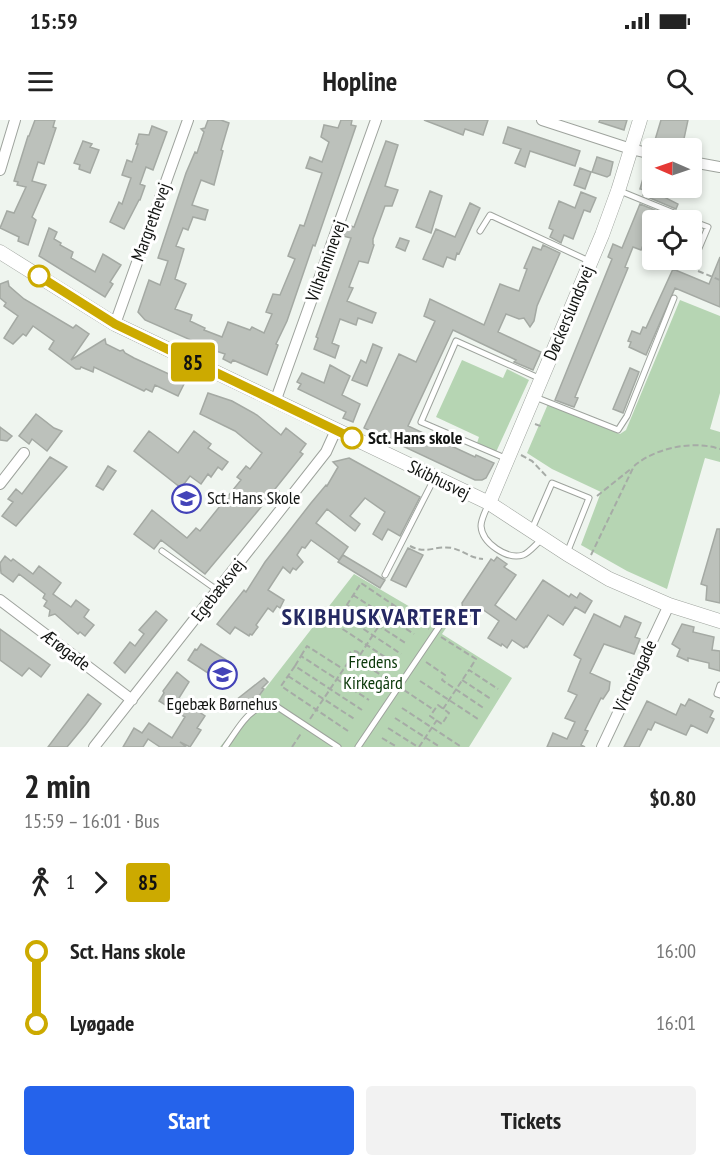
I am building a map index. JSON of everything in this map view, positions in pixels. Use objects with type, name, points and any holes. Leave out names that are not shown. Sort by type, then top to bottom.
[{"type":"street","points":[[0,170],[15,120]]},
{"type":"street","name":"Margrethevej","points":[[115,324],[188,120]]},
{"type":"street","name":"Vilhelminevej","points":[[275,402],[376,120]]},
{"type":"street","points":[[542,120],[642,152]]},
{"type":"street","name":"Døckerslundsvej","points":[[489,503],[618,191],[640,120]]},
{"type":"street","points":[[702,164],[720,167]]},
{"type":"street","name":"Skibhusvej","points":[[0,252],[115,324],[489,503],[609,579],[669,605],[720,621]]},
{"type":"street","name":"Egebæksvej","points":[[99,746],[132,700],[326,452],[336,430]]},
{"type":"street","points":[[0,484],[24,453]]},
{"type":"street","name":"Ærøgade","points":[[0,600],[132,700]]},
{"type":"street","name":"Victoriagade","points":[[602,747],[669,605]]},
{"type":"lane","points":[[618,191],[661,210]]},
{"type":"lane","points":[[480,231],[490,215],[590,261]]},
{"type":"lane","points":[[702,225],[708,227],[702,242]]},
{"type":"lane","points":[[534,397],[618,430],[627,416],[674,298]]},
{"type":"lane","points":[[507,459],[421,422],[456,341],[541,379]]},
{"type":"lane","points":[[385,575],[435,478]]},
{"type":"lane","points":[[489,503],[481,524],[484,536],[492,545],[509,555],[524,555],[537,535],[552,483],[589,498],[567,554]]},
{"type":"lane","points":[[162,550],[217,590]]},
{"type":"lane","points":[[358,747],[445,618]]},
{"type":"lane","points":[[720,686],[717,694],[720,695]]},
{"type":"lane","points":[[225,747],[258,708],[276,706],[338,747]]},
{"type":"path","points":[[698,270],[720,280]]},
{"type":"path","points":[[601,495],[645,457],[669,449],[694,445],[720,449]]},
{"type":"path","points":[[527,458],[552,483]]},
{"type":"path","points":[[591,555],[634,466]]},
{"type":"path","points":[[402,542],[418,550],[451,548],[472,558],[483,559]]},
{"type":"path","points":[[332,628],[361,583],[476,659],[443,709]]},
{"type":"path","points":[[353,595],[414,634]]},
{"type":"path","points":[[348,661],[356,664],[360,659],[372,635],[393,604]]},
{"type":"path","points":[[347,605],[407,644]]},
{"type":"path","points":[[341,614],[401,654]]},
{"type":"path","points":[[334,624],[394,663]]},
{"type":"path","points":[[343,669],[307,646],[282,686],[348,731]]},
{"type":"path","points":[[292,747],[348,661],[348,655],[355,651],[360,655]]},
{"type":"path","points":[[301,656],[369,700]]},
{"type":"path","points":[[419,657],[446,675],[442,681],[485,709]]},
{"type":"path","points":[[295,666],[362,710]]},
{"type":"path","points":[[469,670],[498,689]]},
{"type":"path","points":[[288,676],[356,720]]},
{"type":"path","points":[[462,680],[491,699]]},
{"type":"path","points":[[420,681],[478,719]]},
{"type":"path","points":[[438,705],[449,713],[442,724],[437,720],[430,716],[438,705]]},
{"type":"path","points":[[402,708],[460,746]]},
{"type":"path","points":[[395,718],[440,747]]},
{"type":"path","points":[[388,728],[419,747],[437,720]]},
{"type":"path","points":[[382,738],[397,747]]},
{"type":"green space","points":[[680,300],[720,316],[720,393],[710,429],[720,432],[720,462],[705,458],[667,589],[627,571],[581,545],[601,492],[552,469],[527,453],[548,404],[620,434],[626,430]]},
{"type":"green space","points":[[462,360],[503,378],[507,369],[529,380],[496,452],[477,443],[479,437],[436,417]]},
{"type":"green space","name":"Fredens Kirkegård","points":[[354,574],[446,628],[442,634],[512,678],[469,747],[220,747]]},
{"type":"building","points":[[35,120],[55,120],[53,127],[56,128],[44,164],[38,162],[32,181],[46,185],[32,217],[36,220],[28,245],[18,241],[19,237],[0,228],[7,211],[14,213],[26,187],[17,185],[18,182],[14,181]]},
{"type":"building","points":[[208,120],[221,120],[229,123],[214,185],[201,180],[192,205],[208,210],[205,220],[193,217],[188,230],[183,228],[176,246],[184,249],[175,279],[186,284],[175,309],[192,315],[190,321],[222,337],[228,322],[250,330],[252,327],[264,333],[272,314],[266,312],[273,294],[280,295],[295,259],[288,256],[300,225],[304,226],[322,173],[306,168],[310,157],[322,162],[329,142],[321,137],[324,125],[338,128],[341,120],[352,120],[351,125],[356,126],[315,246],[313,245],[287,321],[276,344],[278,345],[267,375],[233,360],[231,363],[223,359],[225,354],[213,350],[209,352],[207,347],[145,320],[138,312],[149,280],[160,285],[168,261],[158,258],[186,173],[195,152],[197,153],[204,132],[201,129],[205,128]]},
{"type":"building","points":[[424,120],[488,120],[483,135],[465,129],[463,135]]},
{"type":"building","points":[[600,120],[627,120],[624,130],[599,122]]},
{"type":"building","points":[[661,120],[688,120],[684,138],[656,138]]},
{"type":"building","points":[[152,126],[167,132],[153,170],[146,167],[140,184],[145,186],[124,229],[110,222],[119,202],[122,204],[131,178],[122,175],[127,160],[132,162],[139,134],[149,135]]},
{"type":"building","points":[[508,127],[580,151],[575,166],[530,151],[525,167],[515,163],[521,149],[503,143]]},
{"type":"building","points":[[83,141],[99,150],[90,173],[79,169],[80,165],[74,163]]},
{"type":"building","points":[[386,141],[398,145],[385,186],[398,190],[392,206],[385,206],[373,239],[374,245],[368,263],[359,261],[349,287],[353,288],[347,301],[376,313],[372,323],[358,318],[356,325],[340,319],[332,343],[339,346],[335,358],[314,349],[318,338],[316,337],[351,238],[343,236],[347,225],[354,227]]},
{"type":"building","points":[[597,157],[613,162],[610,175],[607,177],[592,172]]},
{"type":"building","points":[[580,168],[591,172],[585,189],[574,185]]},
{"type":"building","points":[[430,191],[442,196],[431,233],[416,227]]},
{"type":"building","points":[[581,192],[596,198],[590,212],[584,210],[573,239],[564,235],[561,243],[550,237],[553,230],[549,228],[559,201],[575,208]]},
{"type":"building","points":[[650,198],[666,198],[678,204],[676,209]]},
{"type":"building","points":[[470,203],[480,208],[455,260],[447,257],[443,267],[423,259],[436,229],[455,237]]},
{"type":"building","points":[[640,204],[655,210],[642,210],[642,248],[641,250],[633,247],[625,267],[628,268],[575,397],[578,398],[574,407],[555,400],[612,259],[608,257],[613,244],[622,248]]},
{"type":"building","points":[[49,228],[57,232],[54,239],[61,243],[60,245],[73,252],[71,258],[95,272],[103,254],[121,265],[110,282],[113,284],[105,297],[39,256]]},
{"type":"building","points":[[400,238],[409,241],[405,251],[396,247]]},
{"type":"building","points":[[543,245],[560,253],[537,306],[534,321],[530,327],[524,318],[519,319],[506,314],[498,332],[541,352],[533,370],[453,330],[408,426],[475,457],[476,455],[494,463],[486,478],[475,480],[364,428],[399,354],[416,362],[435,321],[424,316],[430,299],[484,325],[500,284],[519,291],[527,269],[524,268],[533,247],[541,250]]},
{"type":"building","points":[[720,257],[720,307],[675,288],[646,355],[629,347],[631,342],[628,341],[632,331],[640,334],[643,327],[646,328],[673,270],[709,284]]},
{"type":"building","points":[[8,281],[9,286],[24,299],[73,328],[76,325],[89,334],[71,360],[105,339],[106,344],[120,351],[123,350],[134,358],[182,380],[184,384],[178,396],[155,385],[152,392],[146,389],[144,391],[94,367],[93,372],[81,367],[76,369],[49,349],[54,341],[33,326],[26,336],[23,334],[13,344],[4,338],[18,316],[4,306],[6,303],[0,298],[0,284]]},
{"type":"building","points":[[373,344],[382,348],[367,386],[352,380],[361,360],[366,363]]},
{"type":"building","points":[[330,365],[350,376],[342,395],[360,404],[353,422],[343,418],[346,412],[298,389],[301,384],[297,382],[302,373],[324,383]]},
{"type":"building","points":[[630,368],[639,372],[623,413],[613,409]]},
{"type":"building","points":[[208,393],[232,401],[257,415],[281,435],[286,428],[306,444],[300,452],[303,454],[275,489],[279,491],[270,503],[267,500],[205,574],[161,540],[154,549],[134,534],[152,510],[187,538],[196,528],[200,531],[241,480],[237,477],[246,466],[250,469],[262,453],[235,431],[200,414]]},
{"type":"building","points":[[36,414],[54,428],[62,431],[47,451],[32,439],[29,444],[19,436]]},
{"type":"building","points":[[0,427],[12,436],[7,441],[0,440]]},
{"type":"building","points":[[149,431],[178,453],[194,431],[211,444],[208,448],[228,462],[222,470],[218,467],[211,477],[208,474],[201,484],[190,476],[181,488],[134,451]]},
{"type":"building","points":[[50,457],[67,467],[16,526],[2,516],[13,502],[8,499],[16,489],[22,494]]},
{"type":"building","points":[[349,458],[420,497],[400,536],[388,529],[382,540],[373,534],[385,512],[365,498],[350,516],[360,524],[355,531],[327,509],[316,523],[348,547],[339,560],[311,540],[305,548],[302,547],[297,555],[303,562],[296,570],[293,568],[290,573],[283,567],[268,590],[284,600],[280,608],[277,606],[273,612],[268,608],[252,635],[249,636],[235,627],[230,634],[217,624],[244,590],[246,592],[265,562],[327,486],[338,467],[333,462]]},
{"type":"building","points":[[108,466],[116,471],[103,490],[96,486]]},
{"type":"building","points":[[717,529],[720,529],[720,603],[706,600],[707,586],[701,584]]},
{"type":"building","points":[[408,548],[423,555],[406,587],[391,580]]},
{"type":"building","points":[[343,555],[385,580],[380,588],[338,562]]},
{"type":"building","points":[[5,556],[11,561],[13,559],[33,574],[39,566],[61,583],[53,594],[71,607],[76,600],[89,610],[84,617],[94,625],[85,636],[80,632],[78,634],[55,614],[49,616],[50,610],[44,606],[47,601],[43,598],[45,594],[19,574],[13,582],[1,573],[0,563]]},
{"type":"building","points":[[497,557],[507,564],[504,567],[516,575],[495,605],[516,620],[543,580],[569,597],[571,594],[577,598],[580,593],[592,601],[585,613],[575,607],[563,625],[548,615],[527,647],[524,648],[512,640],[507,648],[502,644],[501,646],[488,638],[499,621],[482,609],[479,614],[470,616],[463,611],[462,603],[491,559],[494,561]]},
{"type":"building","points":[[156,611],[167,620],[125,673],[114,663],[130,642],[135,646],[144,634],[139,630]]},
{"type":"building","points":[[594,614],[620,627],[625,616],[641,623],[635,637],[640,639],[634,654],[604,644],[590,673],[610,682],[609,690],[603,699],[601,698],[585,730],[588,731],[581,745],[585,747],[547,747],[553,733],[567,739],[575,722],[565,718],[577,695],[568,691],[581,659],[574,655]]},
{"type":"building","points":[[682,624],[694,627],[693,632],[714,637],[712,650],[720,651],[720,671],[709,668],[709,663],[688,658],[688,661],[677,656],[680,649],[672,644]]},
{"type":"building","points":[[0,629],[50,665],[41,677],[29,668],[22,676],[0,660]]},
{"type":"building","points":[[201,644],[231,663],[220,681],[188,660]]},
{"type":"building","points":[[177,672],[189,682],[179,698],[205,716],[197,728],[201,730],[190,747],[180,742],[186,747],[160,747],[148,739],[143,747],[123,747],[134,728],[142,733],[149,723],[172,738],[185,717],[159,701],[163,691]]},
{"type":"building","points":[[264,678],[268,682],[262,688],[264,689],[256,700],[253,698],[244,708],[236,700]]},
{"type":"building","points":[[88,694],[101,704],[86,724],[67,747],[48,747]]},
{"type":"building","points":[[689,699],[713,711],[710,717],[714,719],[707,733],[691,725],[686,735],[655,722],[651,730],[648,729],[639,747],[624,747],[647,701],[676,715],[681,704],[685,706]]},
{"type":"bus line","name":"85","points":[[39,276],[115,324],[352,438]]},
{"type":"place","name":"Sct. Hans skole","points":[[352,438]]},
{"type":"place","name":"Sct. Hans Skole","points":[[186,498]]},
{"type":"place","name":"Egebæk Børnehus","points":[[222,675]]},
{"type":"district","name":"SKIBHUSKVARTERET","points":[[382,617]]}]
